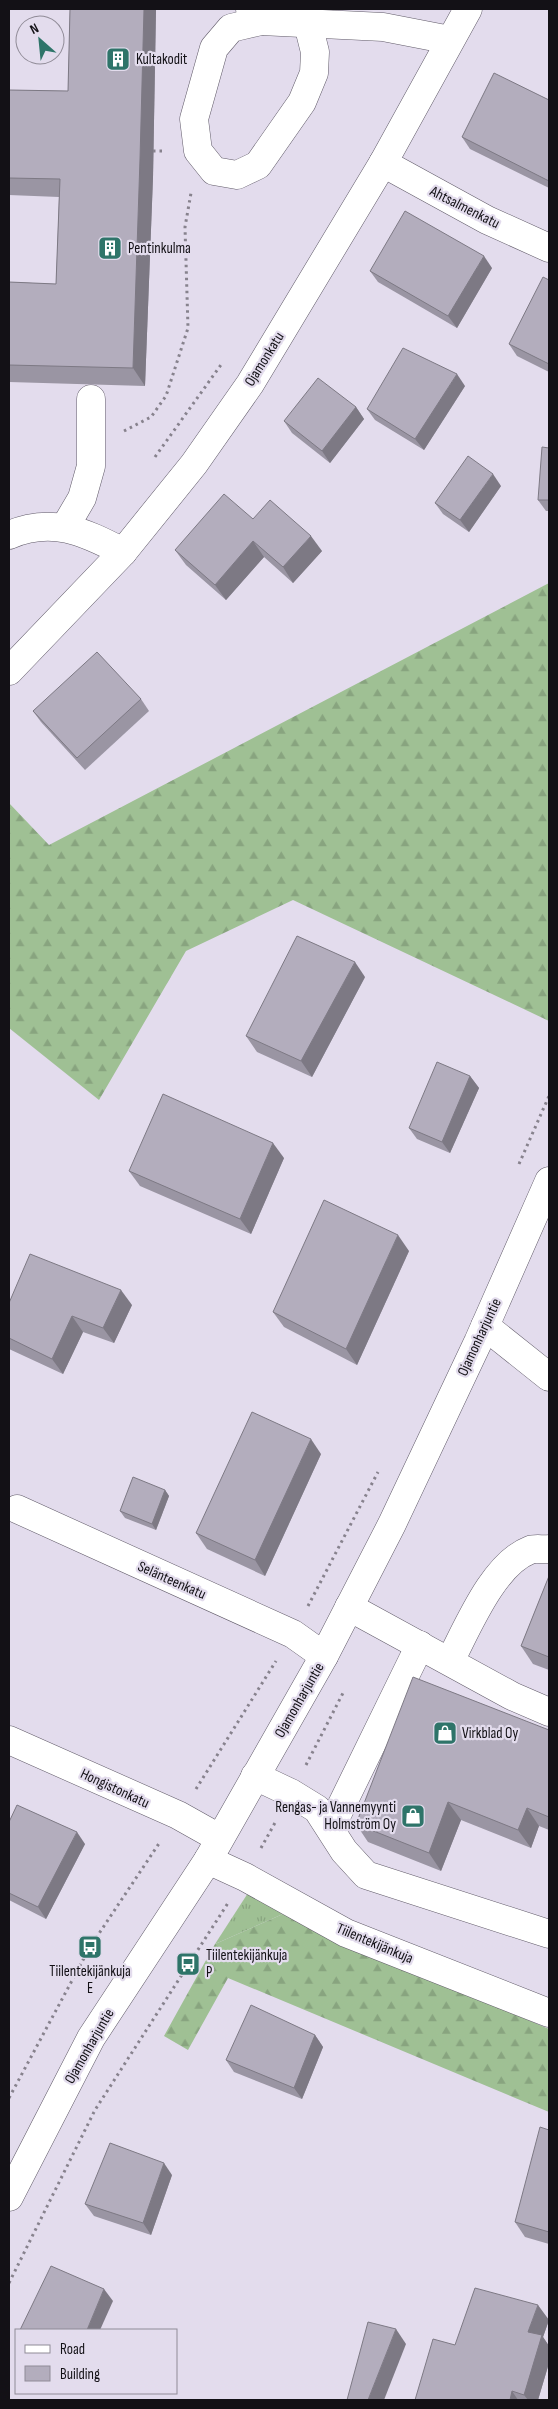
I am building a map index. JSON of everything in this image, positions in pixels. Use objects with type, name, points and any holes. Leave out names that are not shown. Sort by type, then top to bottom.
[{"type":"street","name":"Ojamonkatu","points":[[9,671],[123,552],[194,464],[250,384],[383,163],[468,9]]},
{"type":"street","points":[[308,24],[316,52],[314,73],[302,102],[258,165],[237,175],[214,171],[198,152],[194,119],[214,48],[231,28],[255,15],[308,24],[383,27],[450,40]]},
{"type":"street","name":"Ahtsalmenkatu","points":[[383,163],[487,220],[549,248]]},
{"type":"street","points":[[65,527],[82,498],[91,466],[91,399]]},
{"type":"street","points":[[9,535],[28,527],[65,527],[97,538],[123,552]]},
{"type":"street","name":"Ojamonharjuntie","points":[[9,2197],[91,2038],[213,1849],[324,1656],[392,1524],[485,1326],[549,1181]]},
{"type":"street","points":[[485,1326],[549,1377]]},
{"type":"street","name":"Selänteenkatu","points":[[17,1509],[293,1634],[324,1656]]},
{"type":"street","points":[[450,1662],[488,1587],[508,1566],[530,1550],[549,1549]]},
{"type":"street","points":[[349,1607],[512,1696],[549,1712]]},
{"type":"street","points":[[331,1827],[420,1645]]},
{"type":"street","name":"Hongistonkatu","points":[[9,1740],[178,1815],[213,1849]]},
{"type":"street","points":[[255,1776],[291,1792],[317,1809],[331,1827],[344,1851],[366,1875],[549,1934]]},
{"type":"street","name":"Tiilentekijänkuja","points":[[213,1849],[245,1877],[346,1933],[549,2013]]},
{"type":"path","points":[[91,466],[112,439],[151,417],[166,396],[172,380],[188,328],[185,227],[198,152]]},
{"type":"path","points":[[154,459],[227,356]]},
{"type":"path","points":[[518,1167],[549,1096]]},
{"type":"path","points":[[9,2098],[90,1947],[178,1815],[293,1634],[380,1469]]},
{"type":"green space","points":[[549,583],[549,1021],[293,900],[186,951],[99,1100],[9,1028],[9,803],[49,845]]},
{"type":"green space","points":[[248,1893],[283,1914],[215,1944]]},
{"type":"green space","points":[[283,1914],[549,2029],[549,2112],[228,1978],[188,2050],[164,2036],[215,1944]]},
{"type":"building","name":"Pentinkulma","points":[[70,9],[144,9],[133,368],[9,365],[9,282],[56,284],[60,179],[9,178],[9,90],[68,91]]},
{"type":"building","points":[[494,73],[549,100],[549,181],[462,137]]},
{"type":"building","points":[[405,211],[484,256],[448,316],[370,271]]},
{"type":"building","points":[[543,277],[549,280],[549,364],[509,344]]},
{"type":"building","points":[[403,348],[457,374],[415,439],[367,409]]},
{"type":"building","points":[[318,378],[356,407],[322,451],[284,421]]},
{"type":"building","points":[[542,447],[549,448],[549,500],[538,500]]},
{"type":"building","points":[[468,456],[493,474],[460,520],[435,503]]},
{"type":"building","points":[[224,494],[253,519],[270,500],[311,536],[283,567],[253,541],[215,585],[175,550]]},
{"type":"building","points":[[97,652],[141,699],[77,758],[33,711]]},
{"type":"building","points":[[297,936],[355,962],[301,1061],[246,1036]]},
{"type":"building","points":[[437,1062],[470,1076],[442,1142],[409,1128]]},
{"type":"building","points":[[163,1094],[273,1143],[240,1219],[129,1171]]},
{"type":"building","points":[[324,1200],[398,1235],[346,1349],[273,1312]]},
{"type":"building","points":[[30,1254],[121,1290],[103,1328],[72,1316],[52,1359],[9,1338],[9,1303]]},
{"type":"building","points":[[252,1412],[311,1439],[255,1560],[196,1533]]},
{"type":"building","points":[[133,1477],[165,1490],[152,1524],[120,1511]]},
{"type":"building","points":[[549,1576],[549,1657],[521,1646]]},
{"type":"building","points":[[413,1677],[549,1730],[549,1817],[527,1808],[518,1830],[448,1802],[429,1853],[356,1824]]},
{"type":"building","points":[[17,1805],[77,1832],[38,1907],[9,1893],[9,1822]]},
{"type":"building","points":[[251,2005],[315,2035],[294,2088],[226,2060]]},
{"type":"building","points":[[540,2127],[549,2130],[549,2232],[515,2222]]},
{"type":"building","points":[[110,2143],[164,2163],[143,2223],[85,2204]]},
{"type":"building","points":[[51,2266],[104,2289],[87,2329],[20,2329]]},
{"type":"building","points":[[475,2288],[538,2305],[528,2332],[542,2335],[524,2395],[512,2391],[510,2400],[415,2400],[433,2339],[455,2345]]},
{"type":"building","points":[[368,2322],[396,2329],[368,2400],[347,2400]]},
{"type":"place","name":"Kultakodit","points":[[118,59]]},
{"type":"place","name":"Pentinkulma","points":[[110,248]]},
{"type":"place","name":"Virkblad Oy","points":[[445,1733]]},
{"type":"place","name":"Rengas- ja Vannemyynti Holmström Oy","points":[[413,1816]]},
{"type":"place","name":"Tiilentekijänkuja E","points":[[90,1947]]},
{"type":"place","name":"Tiilentekijänkuja P","points":[[188,1964]]}]
